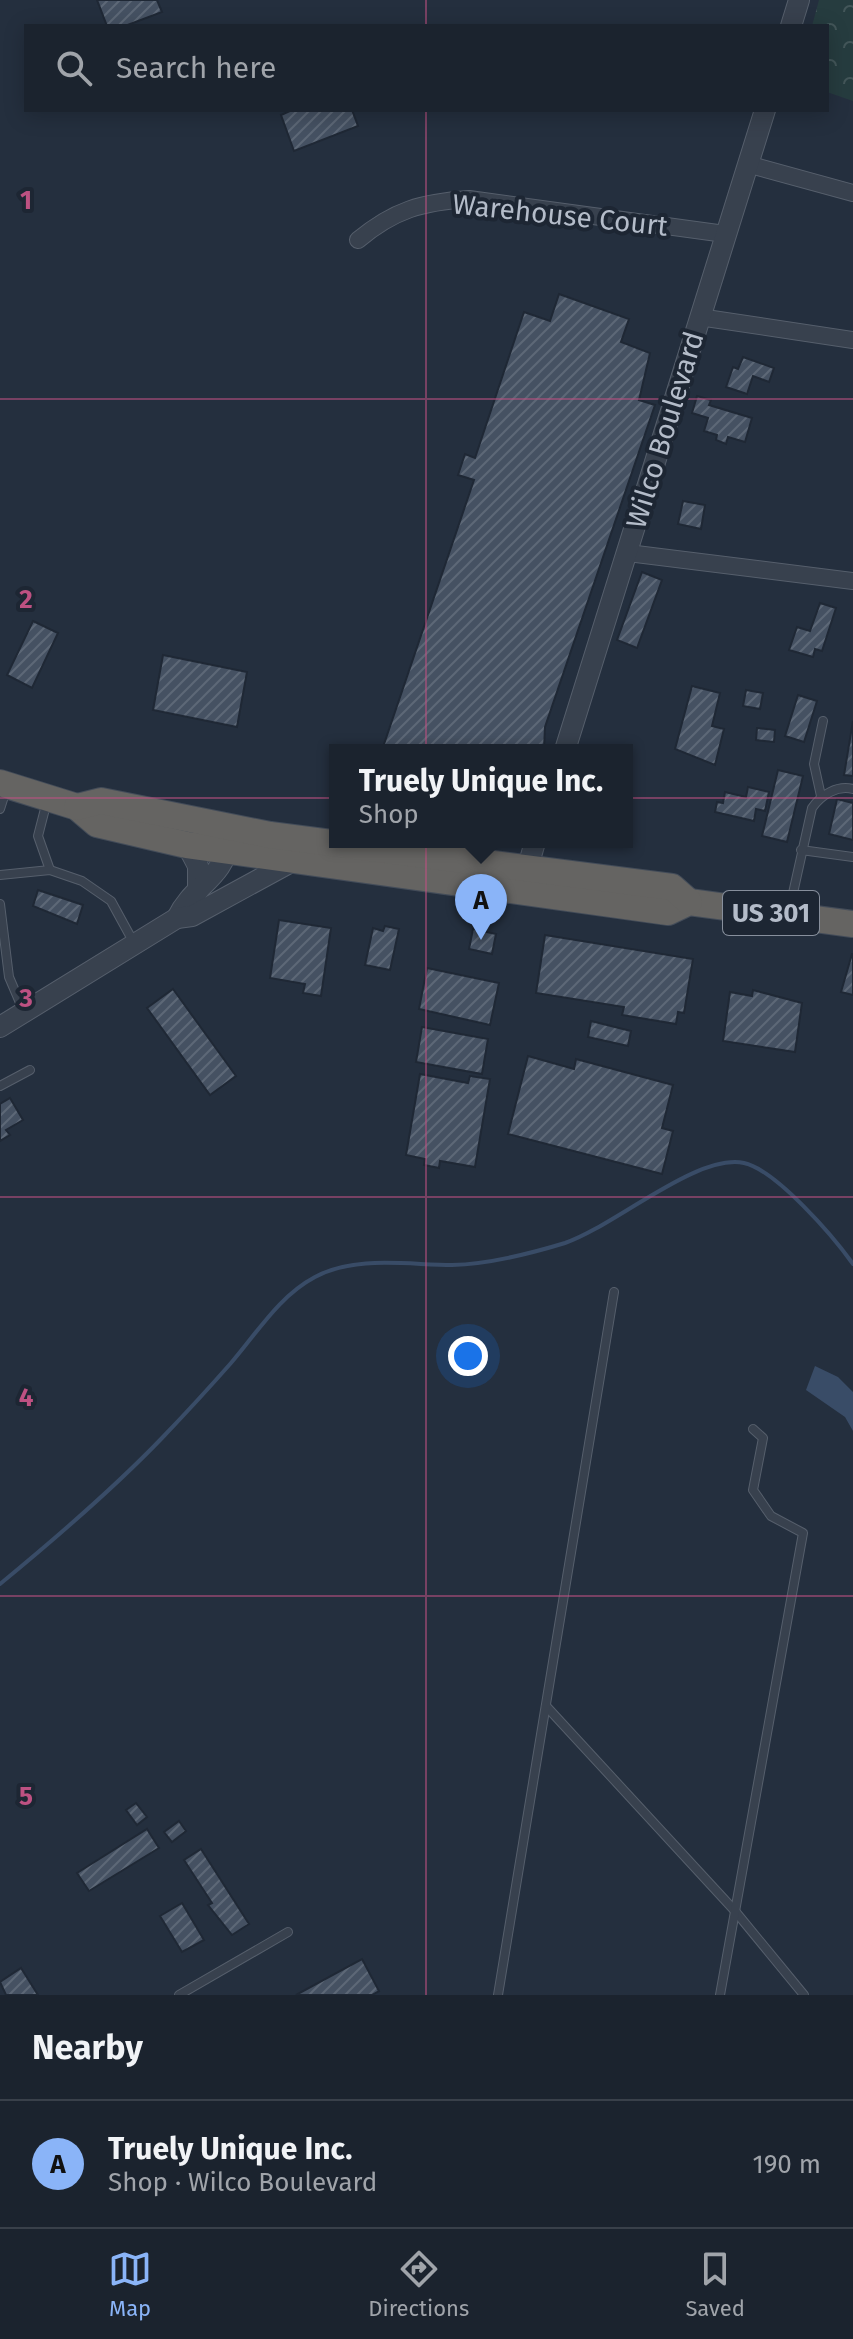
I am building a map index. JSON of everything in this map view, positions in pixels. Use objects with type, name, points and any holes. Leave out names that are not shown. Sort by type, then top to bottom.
[{"type":"highway","name":"US 301","points":[[3,792],[48,798],[77,807],[97,824],[187,845],[230,840],[672,887],[689,902],[853,924]]},
{"type":"highway","name":"US 301","points":[[77,807],[101,801],[291,862],[668,912],[689,902]]},
{"type":"street","points":[[792,24],[799,0]]},
{"type":"street","name":"Wilco Boulevard","points":[[567,744],[764,112]]},
{"type":"street","points":[[747,164],[853,193]]},
{"type":"street","name":"Warehouse Court","points":[[358,240],[390,216],[442,201],[469,199],[725,234]]},
{"type":"street","points":[[699,317],[853,340]]},
{"type":"street","points":[[628,553],[853,581]]},
{"type":"street","points":[[177,918],[184,905],[223,864],[230,840]]},
{"type":"street","points":[[187,845],[198,866],[198,891]]},
{"type":"street","points":[[527,870],[533,848]]},
{"type":"street","points":[[0,1027],[177,918],[192,916],[291,862]]},
{"type":"lane","points":[[821,796],[814,764],[823,721]]},
{"type":"lane","points":[[788,916],[812,808],[821,796],[847,787],[853,789]]},
{"type":"lane","points":[[48,798],[38,836],[50,870]]},
{"type":"lane","points":[[801,850],[853,857]]},
{"type":"lane","points":[[0,875],[50,870],[82,881],[111,901],[134,944]]},
{"type":"lane","points":[[0,904],[9,977],[24,1013]]},
{"type":"lane","points":[[0,1086],[30,1070]]},
{"type":"lane","points":[[498,1995],[614,1292]]},
{"type":"lane","points":[[720,1995],[803,1533],[771,1516],[753,1490],[763,1438],[753,1429]]},
{"type":"lane","points":[[546,1706],[735,1911],[804,1995]]},
{"type":"lane","points":[[179,1995],[288,1932]]},
{"type":"green space","points":[[819,0],[853,0],[853,101],[829,93],[829,24],[813,24]]},
{"type":"water","points":[[815,1366],[838,1377],[853,1392],[853,1431],[845,1417],[806,1390]]},
{"type":"building","points":[[97,0],[157,0],[162,12],[130,24],[106,24]]},
{"type":"building","points":[[288,112],[353,112],[358,126],[294,151],[281,115]]},
{"type":"building","points":[[559,294],[629,319],[621,342],[650,353],[639,400],[655,405],[545,727],[544,744],[384,744],[474,480],[458,475],[465,454],[475,458],[524,312],[550,321]]},
{"type":"building","points":[[743,357],[774,368],[769,382],[753,376],[747,394],[726,387],[733,367],[738,369]]},
{"type":"building","points":[[697,396],[711,400],[709,405],[752,418],[745,442],[728,437],[726,444],[716,440],[717,435],[704,431],[708,418],[692,413]]},
{"type":"building","points":[[683,501],[705,505],[701,529],[678,524]]},
{"type":"building","points":[[642,572],[662,580],[637,648],[617,640]]},
{"type":"building","points":[[820,603],[836,608],[822,651],[815,649],[813,657],[789,650],[797,627],[810,631]]},
{"type":"building","points":[[33,621],[58,633],[32,688],[7,675]]},
{"type":"building","points":[[163,655],[247,672],[237,727],[153,710]]},
{"type":"building","points":[[692,686],[720,693],[712,726],[724,729],[715,765],[675,749]]},
{"type":"building","points":[[746,690],[763,693],[760,709],[743,706]]},
{"type":"building","points":[[798,695],[817,701],[804,742],[785,736]]},
{"type":"building","points":[[853,721],[853,776],[844,775]]},
{"type":"building","points":[[757,728],[775,730],[774,742],[756,740]]},
{"type":"building","points":[[778,770],[803,776],[787,842],[762,836]]},
{"type":"building","points":[[748,787],[769,792],[765,811],[756,809],[754,821],[715,812],[717,802],[723,803],[725,792],[746,797]]},
{"type":"building","points":[[837,799],[853,803],[853,840],[829,834]]},
{"type":"building","points":[[38,890],[83,905],[77,924],[33,906]]},
{"type":"building","points":[[279,920],[331,928],[321,996],[303,993],[305,984],[270,978]]},
{"type":"building","points":[[385,926],[399,929],[390,970],[365,965],[373,928],[383,931]]},
{"type":"building","points":[[473,929],[496,934],[492,954],[469,949]]},
{"type":"building","points":[[545,935],[693,959],[684,1013],[678,1012],[676,1024],[622,1015],[624,1007],[536,993]]},
{"type":"building","points":[[853,954],[853,995],[841,992]]},
{"type":"building","points":[[427,968],[499,983],[490,1025],[419,1009]]},
{"type":"building","points":[[173,989],[236,1076],[210,1095],[147,1008]]},
{"type":"building","points":[[753,990],[802,1003],[795,1052],[723,1041],[730,992],[752,996]]},
{"type":"building","points":[[591,1021],[631,1031],[628,1046],[588,1037]]},
{"type":"building","points":[[422,1027],[488,1039],[482,1074],[416,1062]]},
{"type":"building","points":[[528,1056],[574,1069],[576,1059],[673,1085],[662,1128],[673,1131],[662,1174],[508,1134]]},
{"type":"building","points":[[420,1074],[468,1083],[470,1076],[490,1079],[475,1167],[440,1161],[439,1168],[424,1165],[425,1159],[406,1155]]},
{"type":"building","points":[[10,1098],[23,1120],[6,1130],[10,1135],[0,1141],[0,1104]]},
{"type":"building","points":[[136,1803],[147,1817],[137,1825],[126,1810]]},
{"type":"building","points":[[179,1821],[186,1831],[172,1842],[164,1832]]},
{"type":"building","points":[[147,1829],[159,1848],[89,1891],[77,1873]]},
{"type":"building","points":[[201,1849],[249,1924],[232,1935],[208,1905],[212,1903],[184,1860]]},
{"type":"building","points":[[182,1903],[204,1940],[182,1952],[160,1916]]},
{"type":"building","points":[[362,1959],[379,1991],[372,1995],[296,1995]]},
{"type":"building","points":[[21,1968],[38,1995],[6,1995],[0,1982]]},
{"type":"waterway","points":[[0,1584],[143,1457],[214,1382],[290,1294],[331,1270],[382,1263],[466,1264],[538,1251],[585,1234],[680,1179],[725,1163],[744,1163],[772,1178],[818,1222],[853,1264]]},
{"type":"place","name":"Truely Unique Inc.","points":[[481,940]]}]
